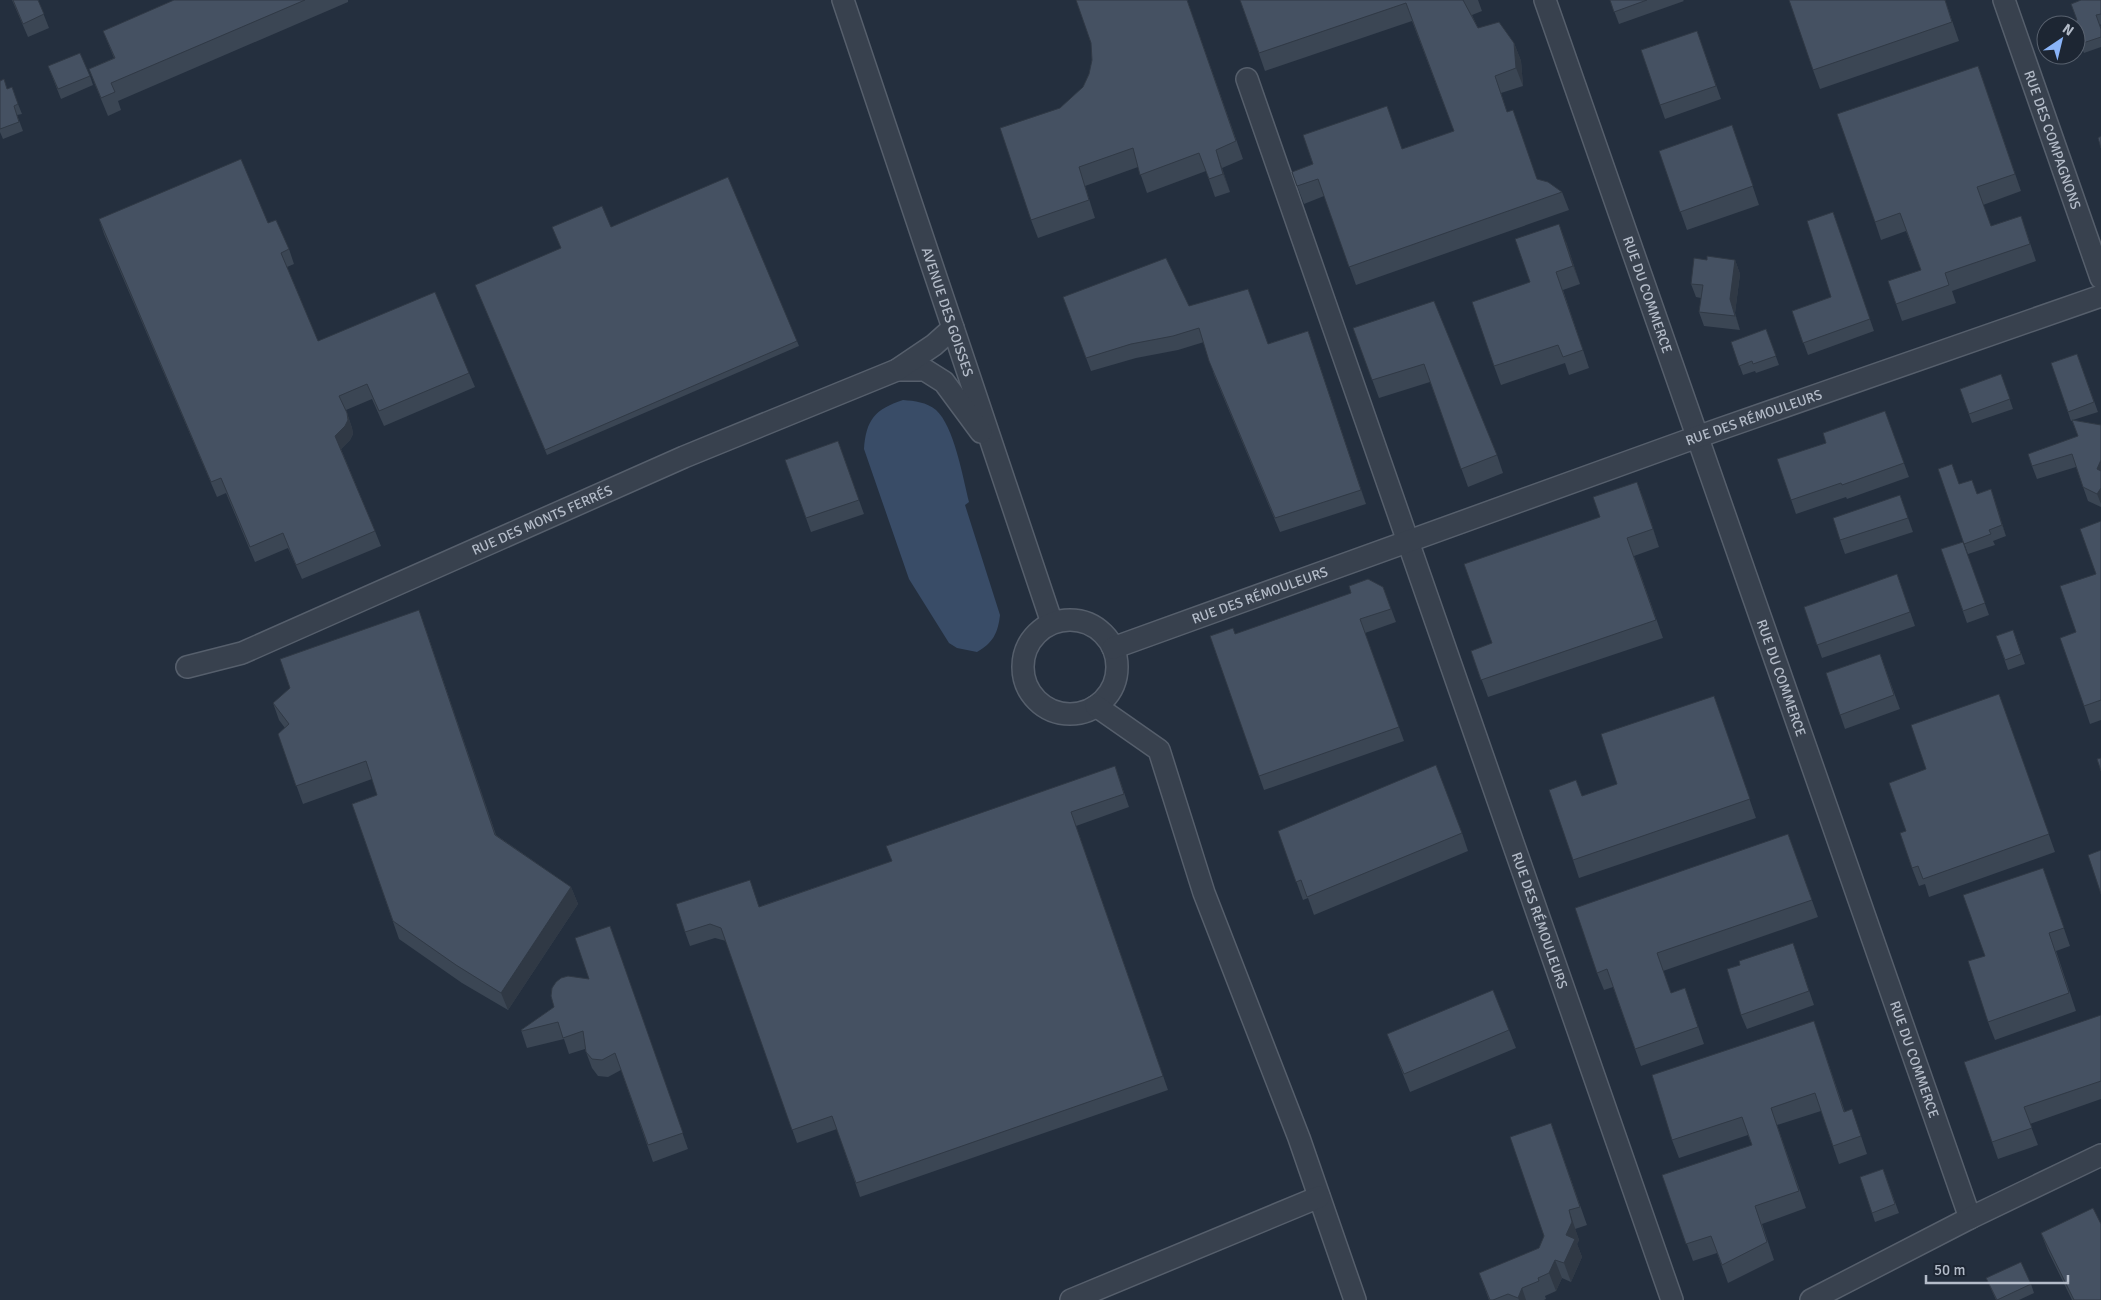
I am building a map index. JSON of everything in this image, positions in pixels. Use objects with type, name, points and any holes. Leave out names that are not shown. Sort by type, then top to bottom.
[{"type":"street","name":"AVENUE DES GOISSES","points":[[843,0],[1052,623]]},
{"type":"street","name":"RUE DU COMMERCE","points":[[1545,0],[1970,1218]]},
{"type":"street","name":"RUE DES COMPAGNONS","points":[[2004,0],[2101,278]]},
{"type":"street","points":[[1247,79],[1407,541]]},
{"type":"street","name":"RUE DES RÉMOULEURS","points":[[1113,648],[1697,437],[2101,296]]},
{"type":"street","name":"RUE DES MONTS FERRÉS","points":[[187,667],[242,653],[684,457],[897,370],[953,328]]},
{"type":"street","name":"RUE DES MONTS FERRÉS","points":[[897,370],[925,370],[944,382],[994,451]]},
{"type":"street","name":"RUE DES RÉMOULEURS","points":[[1407,541],[1672,1300]]},
{"type":"street","points":[[1068,620],[1084,622],[1098,629],[1113,648],[1117,661],[1113,686],[1106,697],[1096,706],[1082,712],[1066,713],[1052,710],[1038,702],[1029,689],[1024,675],[1024,659],[1029,644],[1039,632],[1052,623],[1068,620]]},
{"type":"street","points":[[1096,706],[1159,750],[1204,893],[1300,1138],[1355,1300]]},
{"type":"street","points":[[1811,1300],[1970,1218],[2101,1155]]},
{"type":"street","points":[[1071,1300],[1320,1197]]},
{"type":"water","points":[[903,400],[916,401],[936,410],[948,428],[957,453],[969,502],[965,505],[1000,615],[994,637],[977,652],[957,648],[949,643],[909,579],[864,449],[867,430],[874,417],[885,407]]},
{"type":"building","points":[[13,0],[38,0],[44,14],[23,24]]},
{"type":"building","points":[[174,0],[305,0],[111,83],[115,92],[101,98],[89,69],[115,58],[103,31]]},
{"type":"building","points":[[1076,0],[1187,0],[1236,141],[1216,150],[1223,174],[1209,179],[1199,153],[1140,175],[1133,148],[1079,167],[1089,200],[1031,220],[1000,128],[1060,108],[1083,87],[1089,74],[1092,60],[1091,43]]},
{"type":"building","points":[[1240,0],[1463,0],[1478,28],[1499,22],[1514,43],[1516,68],[1495,76],[1507,112],[1513,110],[1537,179],[1548,182],[1562,192],[1349,267],[1318,179],[1297,186],[1292,172],[1313,164],[1303,135],[1387,106],[1402,149],[1454,131],[1406,3],[1259,53]]},
{"type":"building","points":[[1610,0],[1647,0],[1614,12]]},
{"type":"building","points":[[1789,0],[1945,0],[1952,22],[1813,70]]},
{"type":"building","points":[[2081,0],[2101,0],[2101,14],[2096,15],[2101,29],[2101,37],[2086,42],[2086,15],[2075,15],[2071,4]]},
{"type":"building","points":[[1697,31],[1716,86],[1660,105],[1641,50]]},
{"type":"building","points":[[80,53],[90,76],[58,89],[48,66]]},
{"type":"building","points":[[1978,66],[2015,174],[1977,187],[1991,226],[2021,216],[2030,244],[1945,273],[1949,285],[1896,304],[1888,281],[1921,270],[1900,213],[1875,222],[1837,114]]},
{"type":"building","points":[[4,79],[7,89],[12,87],[18,104],[14,106],[19,122],[0,129],[0,81]]},
{"type":"building","points":[[1732,125],[1753,186],[1680,212],[1659,151]]},
{"type":"building","points":[[2101,136],[2101,148],[2098,138]]},
{"type":"building","points":[[241,159],[268,223],[276,220],[289,249],[281,253],[318,341],[435,292],[469,373],[379,411],[367,384],[339,396],[347,413],[348,420],[335,436],[375,531],[296,565],[283,533],[250,547],[221,478],[211,482],[99,219]]},
{"type":"building","points":[[728,177],[797,341],[545,450],[475,285],[561,248],[552,227],[602,206],[611,227]]},
{"type":"building","points":[[1833,212],[1870,319],[1803,343],[1792,311],[1831,297],[1807,221]]},
{"type":"building","points":[[1559,224],[1573,266],[1556,272],[1583,350],[1563,357],[1558,345],[1494,366],[1472,302],[1530,282],[1515,239]]},
{"type":"building","points":[[1707,256],[1735,260],[1730,299],[1735,316],[1699,312],[1703,285],[1691,284],[1694,258],[1707,260]]},
{"type":"building","points":[[1166,258],[1189,306],[1248,289],[1268,344],[1308,331],[1361,490],[1275,518],[1209,361],[1199,328],[1173,336],[1131,344],[1086,358],[1063,297]]},
{"type":"building","points":[[1434,301],[1497,455],[1461,469],[1424,364],[1372,380],[1353,328]]},
{"type":"building","points":[[1766,329],[1776,356],[1753,364],[1752,361],[1739,366],[1731,342]]},
{"type":"building","points":[[2077,354],[2094,402],[2068,412],[2051,363]]},
{"type":"building","points":[[2001,374],[2010,399],[1969,414],[1960,389]]},
{"type":"building","points":[[1885,411],[1904,463],[1842,485],[1841,483],[1791,500],[1777,459],[1826,443],[1823,433]]},
{"type":"building","points":[[2072,420],[2101,425],[2101,460],[2097,469],[2101,471],[2101,488],[2097,494],[2083,487],[2072,454],[2032,466],[2028,454],[2078,436]]},
{"type":"building","points":[[838,441],[859,500],[806,518],[785,460]]},
{"type":"building","points":[[1952,464],[1959,484],[1972,480],[1977,494],[1991,489],[2002,525],[1989,530],[1991,534],[1964,544],[1938,469]]},
{"type":"building","points":[[1637,482],[1653,529],[1627,538],[1656,620],[1481,680],[1471,651],[1492,643],[1464,564],[1600,517],[1593,497]]},
{"type":"building","points":[[1900,495],[1908,518],[1840,540],[1833,518]]},
{"type":"building","points":[[2101,521],[2101,700],[2084,706],[2060,638],[2076,632],[2060,586],[2096,574],[2080,529]]},
{"type":"building","points":[[1963,542],[1985,603],[1963,611],[1941,549]]},
{"type":"building","points":[[1897,574],[1910,612],[1817,645],[1804,607]]},
{"type":"building","points":[[1368,579],[1383,587],[1391,609],[1360,619],[1399,727],[1259,776],[1210,636],[1233,628],[1235,634],[1351,593],[1349,586]]},
{"type":"building","points":[[419,610],[495,835],[571,887],[501,993],[456,965],[393,921],[352,804],[377,795],[366,761],[296,786],[278,734],[289,724],[273,703],[290,688],[280,659]]},
{"type":"building","points":[[2013,630],[2021,654],[2005,660],[1996,636]]},
{"type":"building","points":[[1880,654],[1894,695],[1840,715],[1826,673]]},
{"type":"building","points":[[1999,694],[2049,834],[1923,879],[1918,866],[1912,868],[1900,833],[1906,831],[1889,783],[1926,769],[1911,725]]},
{"type":"building","points":[[1714,696],[1750,799],[1573,860],[1549,790],[1576,780],[1582,796],[1617,784],[1601,734]]},
{"type":"building","points":[[2101,758],[2101,771],[2097,759]]},
{"type":"building","points":[[1436,765],[1462,833],[1307,897],[1301,880],[1296,882],[1278,831]]},
{"type":"building","points":[[1115,766],[1124,794],[1071,812],[1163,1076],[856,1183],[832,1116],[792,1130],[721,928],[710,924],[685,932],[676,904],[750,880],[759,907],[892,861],[886,846]]},
{"type":"building","points":[[1788,834],[1812,900],[1657,953],[1671,993],[1685,988],[1698,1027],[1635,1049],[1607,969],[1597,973],[1575,908]]},
{"type":"building","points":[[2101,850],[2101,894],[2088,855]]},
{"type":"building","points":[[2043,868],[2064,928],[2049,933],[2069,993],[1988,1022],[1968,961],[1985,956],[1963,895]]},
{"type":"building","points":[[610,926],[683,1133],[648,1145],[615,1053],[602,1060],[592,1059],[586,1052],[583,1031],[563,1038],[558,1022],[521,1030],[554,1007],[551,996],[552,988],[561,978],[568,976],[589,979],[575,938]]},
{"type":"building","points":[[1793,943],[1809,991],[1741,1015],[1727,969],[1740,965],[1739,961]]},
{"type":"building","points":[[1493,990],[1509,1030],[1404,1074],[1387,1034]]},
{"type":"building","points":[[2101,1015],[2101,1081],[2024,1107],[2032,1128],[1992,1142],[1964,1062]]},
{"type":"building","points":[[1814,1021],[1844,1112],[1852,1109],[1861,1136],[1833,1146],[1815,1093],[1771,1108],[1799,1191],[1755,1206],[1767,1242],[1722,1265],[1711,1236],[1686,1244],[1662,1175],[1752,1145],[1742,1117],[1672,1140],[1652,1075]]},
{"type":"building","points":[[1551,1123],[1580,1207],[1569,1210],[1572,1222],[1566,1235],[1575,1239],[1564,1263],[1555,1260],[1549,1273],[1538,1278],[1539,1281],[1522,1288],[1518,1298],[1508,1294],[1490,1300],[1479,1273],[1539,1248],[1544,1236],[1510,1137]]},
{"type":"building","points":[[1883,1169],[1895,1204],[1872,1213],[1860,1177]]},
{"type":"building","points":[[2093,1208],[2101,1224],[2101,1300],[2074,1300],[2041,1233]]},
{"type":"building","points":[[2021,1262],[2031,1284],[1997,1300],[1986,1278]]}]
